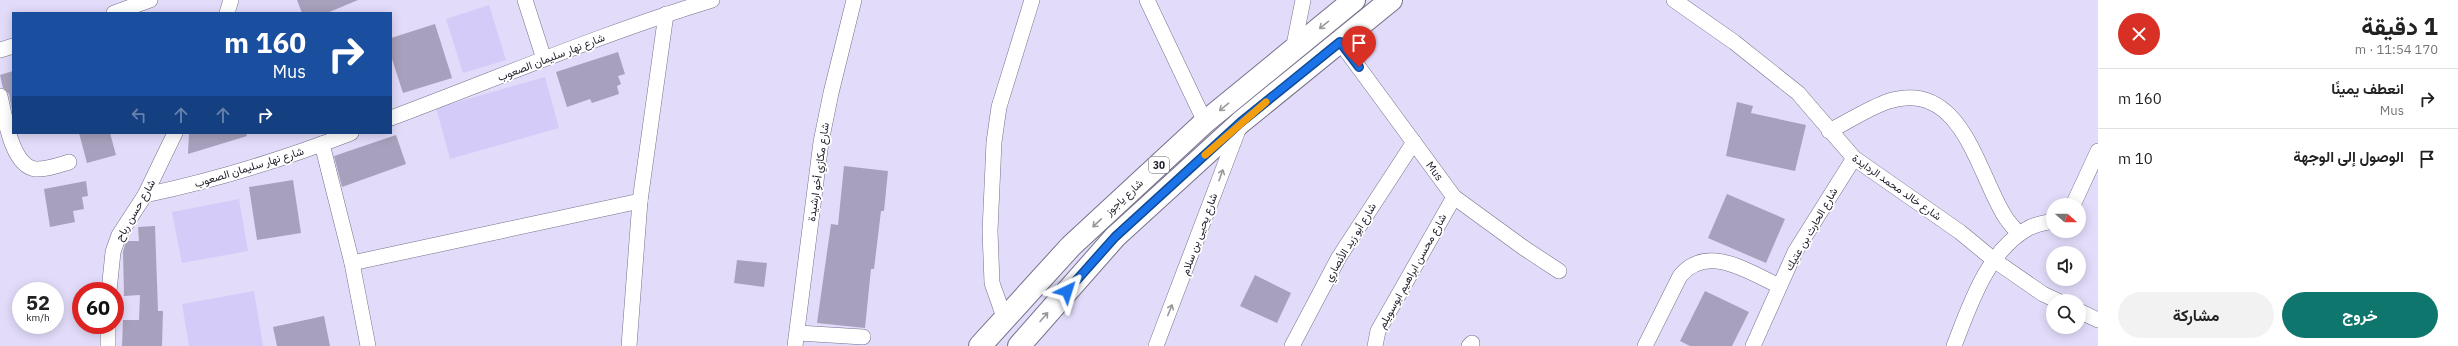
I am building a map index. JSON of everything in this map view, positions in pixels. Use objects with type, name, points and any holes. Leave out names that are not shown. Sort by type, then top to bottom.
[{"type":"main road","name":"شارع ياجوز","points":[[980,346],[1004,317],[1071,246],[1205,122],[1354,0]]},
{"type":"main road","name":"30","points":[[1019,346],[1115,237],[1241,122],[1391,0]]},
{"type":"street","points":[[117,12],[150,0]]},
{"type":"street","points":[[227,12],[231,0]]},
{"type":"street","points":[[525,0],[544,59]]},
{"type":"street","name":"شارع نهار سليمان الصعوب","points":[[392,118],[666,14],[712,0]]},
{"type":"street","name":"شارع مكازي أخو ارشيدة","points":[[796,339],[821,142],[854,0]]},
{"type":"street","points":[[1004,317],[992,283],[990,231],[994,142],[999,107],[1032,0]]},
{"type":"street","points":[[1146,0],[1205,122]]},
{"type":"street","points":[[1293,50],[1303,0]]},
{"type":"street","name":"شارع خالد محمد الردايدة","points":[[1674,0],[1771,70],[1798,93],[1829,131],[1854,158],[1960,232],[1994,260],[2046,295]]},
{"type":"street","points":[[628,346],[640,201],[666,14]]},
{"type":"street","name":"Mus","points":[[1340,42],[1454,197],[1524,248],[1559,271]]},
{"type":"street","points":[[0,50],[12,46]]},
{"type":"street","points":[[0,96],[12,142],[22,162],[30,167],[41,169],[69,162]]},
{"type":"street","points":[[1829,131],[1888,102],[1918,98],[1934,103],[1946,112],[1959,126],[1979,162],[2004,216],[2019,234]]},
{"type":"street","name":"شارع يحيى بن سلام","points":[[1156,346],[1241,122]]},
{"type":"street","name":"شارع حسن رباح","points":[[109,282],[115,246],[119,235],[145,195],[175,134]]},
{"type":"street","name":"شارع نهار سليمان الصعوب","points":[[145,195],[242,171],[349,134]]},
{"type":"street","name":"شارع أبو زيد الأنصاري","points":[[1292,346],[1339,257],[1414,142]]},
{"type":"street","points":[[322,144],[352,263],[368,346]]},
{"type":"street","points":[[2076,198],[2098,150]]},
{"type":"street","name":"شارع الحارث بن عتيك","points":[[1752,346],[1779,286],[1811,225],[1854,158]]},
{"type":"street","name":"شارع محسن ابراهيم ابوسويلم","points":[[1375,346],[1378,331],[1454,197]]},
{"type":"street","points":[[352,263],[640,201]]},
{"type":"street","points":[[1954,346],[1970,306],[1994,260],[2019,234],[2028,228],[2046,222]]},
{"type":"street","points":[[1645,346],[1680,276],[1686,268],[1695,263],[1710,260],[1728,262],[1779,286]]},
{"type":"street","points":[[2086,314],[2098,320]]},
{"type":"street","points":[[108,334],[108,346]]},
{"type":"street","points":[[796,339],[863,337]]},
{"type":"shaded area","points":[[489,5],[506,60],[463,73],[446,19]]},
{"type":"shaded area","points":[[545,77],[559,128],[450,159],[436,108]]},
{"type":"shaded area","points":[[239,199],[248,251],[182,263],[172,212]]},
{"type":"shaded area","points":[[254,291],[263,346],[189,346],[182,304]]},
{"type":"building","points":[[297,0],[358,0],[329,12],[302,12]]},
{"type":"building","points":[[435,24],[452,78],[403,93],[392,59],[392,38]]},
{"type":"building","points":[[618,52],[625,74],[618,76],[621,84],[617,86],[619,94],[592,103],[590,99],[567,107],[556,72]]},
{"type":"building","points":[[12,71],[12,110],[9,94],[3,88],[0,75]]},
{"type":"building","points":[[1737,102],[1753,106],[1751,113],[1806,125],[1795,171],[1726,156]]},
{"type":"building","points":[[79,134],[110,134],[116,155],[87,163]]},
{"type":"building","points":[[189,134],[246,134],[247,136],[188,154]]},
{"type":"building","points":[[396,135],[406,164],[342,187],[334,156]]},
{"type":"building","points":[[844,166],[888,171],[884,211],[881,211],[874,269],[871,269],[865,328],[817,323],[831,224],[838,225]]},
{"type":"building","points":[[293,180],[301,233],[257,240],[249,187]]},
{"type":"building","points":[[86,181],[88,196],[82,197],[84,209],[73,211],[75,222],[50,227],[44,189]]},
{"type":"building","points":[[1727,194],[1785,219],[1766,263],[1708,238]]},
{"type":"building","points":[[155,226],[158,311],[163,311],[162,346],[122,346],[124,320],[139,320],[140,295],[124,296],[123,252],[126,241],[139,241],[138,227]]},
{"type":"building","points":[[737,260],[767,263],[764,287],[734,283]]},
{"type":"building","points":[[1255,275],[1291,293],[1277,323],[1240,306]]},
{"type":"building","points":[[1705,291],[1749,312],[1732,346],[1690,346],[1680,341]]},
{"type":"building","points":[[324,316],[330,346],[277,346],[273,327]]},
{"type":"slow traffic","points":[[1205,155],[1241,122],[1266,102]]},
{"type":"route","points":[[1067,291],[1115,237],[1241,122],[1340,42],[1359,67]]}]
